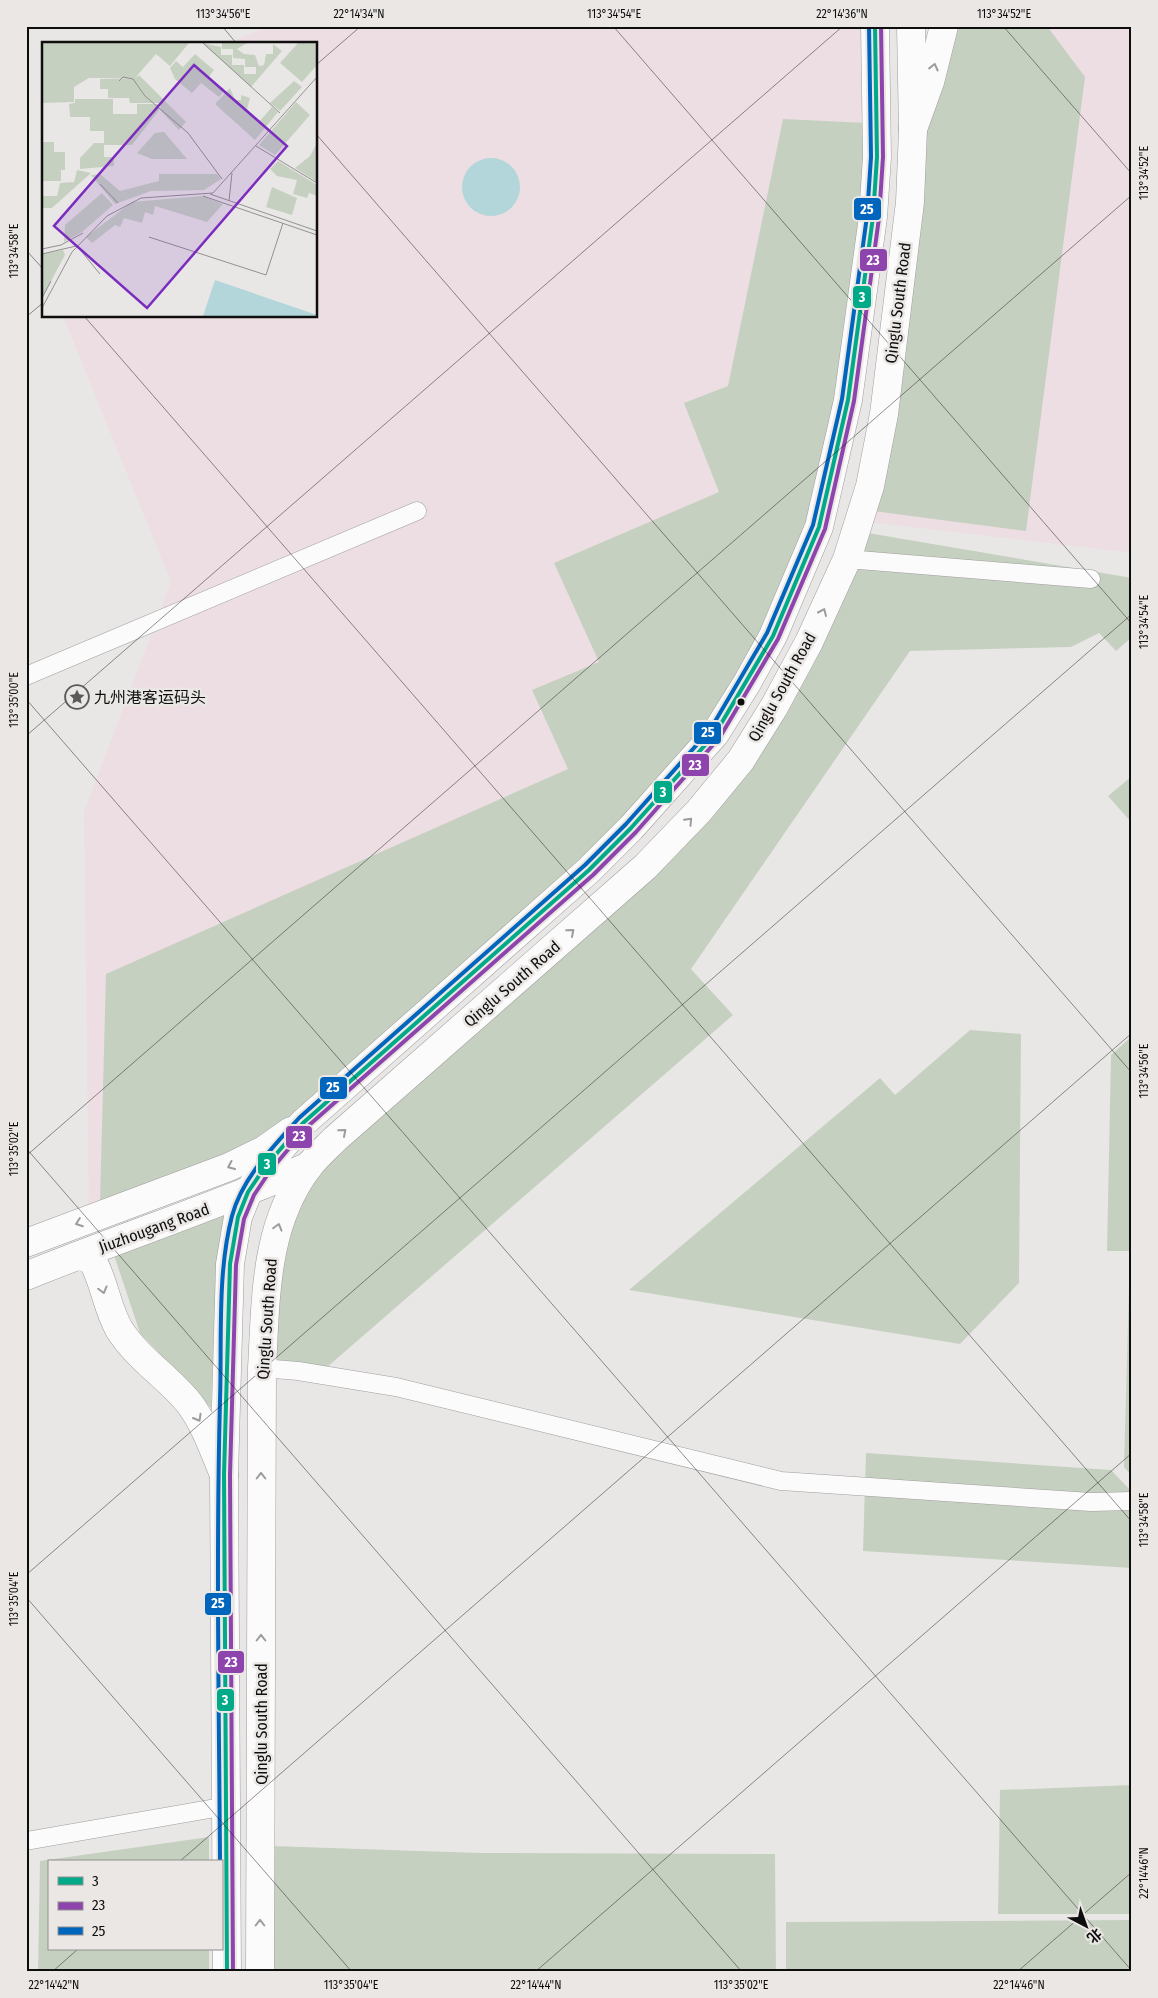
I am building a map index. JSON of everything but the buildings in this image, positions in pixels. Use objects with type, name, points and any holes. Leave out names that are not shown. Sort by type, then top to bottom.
[{"type":"main road","name":"Qinglu South Road","points":[[227,1972],[224,1475],[230,1264],[238,1217],[248,1192],[265,1167],[303,1123],[589,870],[631,828],[715,734],[748,683],[773,636],[819,527],[848,400],[873,216],[877,157],[875,26]]},
{"type":"main road","name":"Qinglu South Road","points":[[260,1972],[262,1368],[268,1272],[273,1243],[281,1215],[309,1166],[335,1139],[645,867],[699,811],[741,760],[774,707],[810,642],[847,559],[870,486],[884,414],[910,202],[913,130],[912,26]]},
{"type":"main road","points":[[913,130],[930,82],[944,26]]},
{"type":"main road","name":"Jiuzhougang Road","points":[[26,1243],[229,1167],[264,1150],[303,1123]]},
{"type":"main road","name":"Jiuzhougang Road","points":[[26,1276],[248,1192],[309,1166]]},
{"type":"main road","points":[[76,1256],[90,1258],[98,1269],[104,1295],[118,1328],[130,1345],[190,1404],[206,1432],[224,1475]]},
{"type":"lane","points":[[26,676],[417,511]]},
{"type":"lane","points":[[847,559],[1091,579]]},
{"type":"lane","points":[[262,1368],[298,1371],[396,1387],[781,1481],[1091,1502],[1132,1501]]},
{"type":"lane","points":[[26,1840],[227,1806]]},
{"type":"shaded area","points":[[268,26],[875,26],[876,157],[796,584],[89,1219],[84,812],[171,582],[64,318],[318,318],[318,42],[233,41]]},
{"type":"shaded area","points":[[945,26],[1132,26],[1132,553],[860,521]]},
{"type":"green space","points":[[957,26],[1047,26],[1085,77],[1026,531],[873,511],[922,130]]},
{"type":"green space","points":[[783,119],[867,123],[865,213],[832,431],[807,535],[752,655],[707,731],[583,864],[296,1121],[221,1162],[100,1203],[106,974],[568,769],[532,690],[599,662],[554,563],[719,492],[684,403],[728,386]]},
{"type":"green space","points":[[868,533],[1132,578],[1132,637],[1116,651],[1099,633],[1071,647],[910,651],[691,969],[733,1015],[326,1368],[271,1360],[279,1252],[314,1178],[339,1149],[685,844]]},
{"type":"green space","points":[[1132,776],[1132,823],[1108,796]]},
{"type":"green space","points":[[970,1030],[1021,1034],[1019,1283],[960,1344],[629,1290],[880,1078],[895,1095]]},
{"type":"green space","points":[[1132,1036],[1132,1476],[1124,1467],[1130,1251],[1107,1251],[1111,1055]]},
{"type":"green space","points":[[234,1207],[216,1279],[211,1408],[140,1333],[113,1252]]},
{"type":"green space","points":[[866,1453],[1111,1470],[1132,1492],[1132,1568],[863,1551]]},
{"type":"green space","points":[[1132,1785],[1132,1914],[998,1914],[1000,1790]]},
{"type":"green space","points":[[209,1837],[209,1860],[48,1860],[48,1950],[209,1950],[209,1972],[38,1972],[40,1861]]},
{"type":"green space","points":[[271,1846],[480,1853],[775,1854],[776,1972],[271,1972]]},
{"type":"green space","points":[[1132,1920],[1132,1972],[786,1972],[786,1922]]},
{"type":"water","points":[[491,158],[502,160],[515,171],[520,187],[518,198],[507,211],[491,216],[480,214],[467,203],[462,187],[464,176],[475,163]]},
{"type":"transit line","name":"25","points":[[220,1860],[218,1573],[221,1307],[224,1260],[232,1216],[243,1189],[251,1176],[299,1118],[585,865],[626,824],[710,730],[767,633],[813,525],[842,399],[867,216],[871,157],[869,26]]},
{"type":"transit line","name":"3","points":[[227,1972],[224,1475],[230,1264],[238,1217],[248,1192],[265,1167],[303,1123],[589,870],[631,828],[715,734],[773,636],[819,527],[848,400],[873,217],[877,157],[875,26]]},
{"type":"transit line","name":"23","points":[[233,1972],[230,1475],[236,1265],[244,1219],[254,1195],[270,1171],[307,1127],[593,875],[636,832],[720,737],[778,639],[825,529],[854,401],[879,218],[883,157],[881,26]]},
{"type":"place","name":"九州港客运码头","points":[[77,697]]}]
